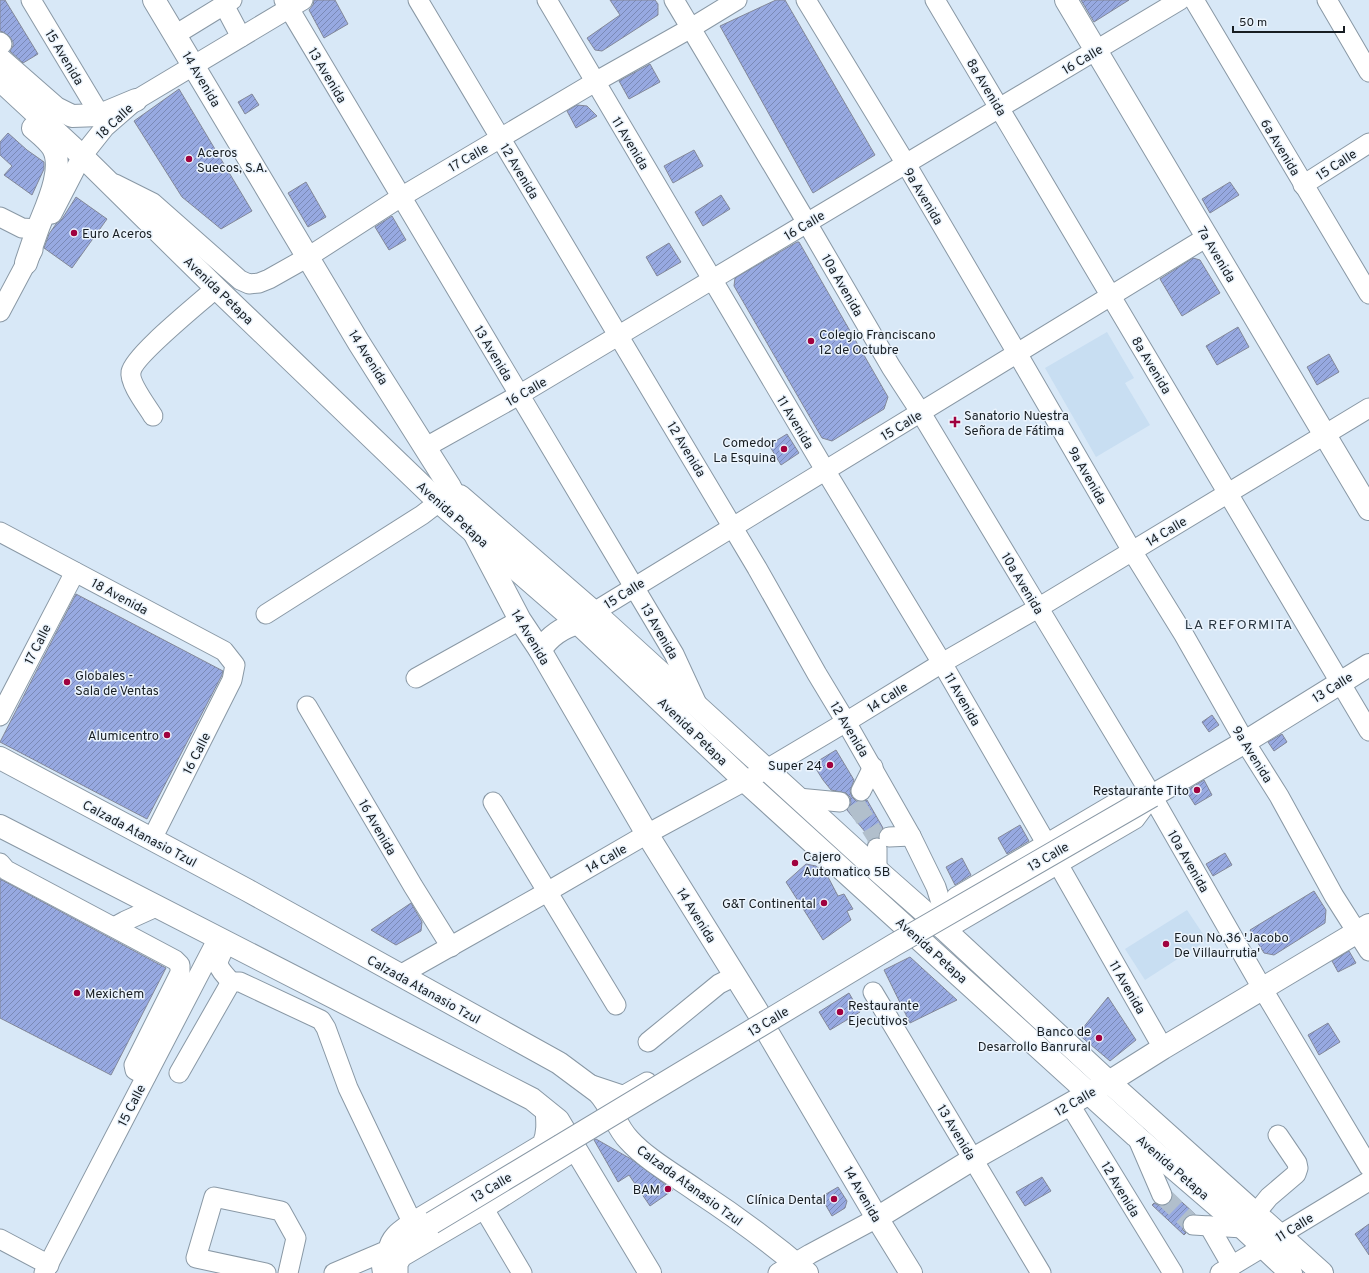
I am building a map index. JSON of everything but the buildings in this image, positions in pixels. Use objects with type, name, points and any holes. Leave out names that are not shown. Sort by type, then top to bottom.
[{"type":"main road","name":"14 Avenida","points":[[154,0],[360,343],[426,447],[444,494],[476,536],[520,620],[540,650],[647,834],[759,1014],[768,1033],[911,1273]]},
{"type":"main road","name":"7a Avenida","points":[[1066,0],[1369,509]]},
{"type":"main road","points":[[1,48],[56,108],[72,116],[100,115],[136,100]]},
{"type":"main road","name":"Avenida Petapa","points":[[0,80],[82,156],[216,288],[444,494],[586,617],[745,781],[1136,1136],[1250,1221]]},
{"type":"main road","points":[[0,98],[45,139],[53,149],[56,160],[56,175],[51,193],[26,263]]},
{"type":"main road","name":"Avenida Petapa","points":[[476,536],[586,617],[700,708],[877,870],[934,910],[946,930],[1109,1082],[1271,1241],[1322,1273]]},
{"type":"main road","points":[[540,650],[547,640],[556,632],[586,617]]},
{"type":"main road","name":"13 Calle","points":[[388,1250],[422,1222],[894,945],[1245,742],[1369,665]]},
{"type":"main road","name":"Calzada Atanasio Tzul","points":[[0,758],[152,839],[559,1063],[603,1097],[617,1124],[629,1141],[643,1153],[736,1217],[793,1270]]},
{"type":"main road","points":[[0,826],[532,1099],[558,1120],[650,1273]]},
{"type":"main road","name":"12 Calle","points":[[877,1218],[973,1159],[1109,1082],[1363,928]]},
{"type":"main road","name":"Avenida Petapa","points":[[1271,1241],[1291,1273]]},
{"type":"main road","points":[[384,1273],[382,1259],[388,1250]]},
{"type":"street","name":"15 Avenida","points":[[31,0],[100,115]]},
{"type":"street","name":"12 Avenida","points":[[418,0],[733,527],[817,674],[873,767],[911,836],[936,887],[934,910]]},
{"type":"street","name":"11 Avenida","points":[[547,0],[825,470],[942,663],[1046,843]]},
{"type":"street","name":"10a Avenida","points":[[674,0],[891,367],[921,413],[1152,796],[1262,988],[1369,1167]]},
{"type":"street","name":"17 Calle","points":[[240,280],[249,284],[259,283],[269,279],[308,257],[401,197],[737,0]]},
{"type":"street","name":"9a Avenida","points":[[806,0],[844,65],[906,164],[1132,551],[1184,635],[1245,742],[1279,796],[1334,896],[1363,928],[1369,951]]},
{"type":"street","name":"8a Avenida","points":[[935,0],[1369,731]]},
{"type":"street","name":"16 Calle","points":[[426,447],[519,395],[619,336],[1180,0]]},
{"type":"street","name":"6a Avenida","points":[[1194,0],[1369,294]]},
{"type":"street","points":[[1327,0],[1369,72]]},
{"type":"street","points":[[175,35],[228,2],[241,37]]},
{"type":"street","name":"18 Calle","points":[[0,312],[82,156],[105,127],[136,100],[241,37],[292,3]]},
{"type":"street","name":"13 Avenida","points":[[292,3],[401,197],[674,654],[700,708]]},
{"type":"street","name":"15 Calle","points":[[1303,185],[1369,143]]},
{"type":"street","name":"Avenida Petapa","points":[[104,179],[153,203],[240,280]]},
{"type":"street","points":[[0,217],[22,228],[38,229]]},
{"type":"street","name":"15 Calle","points":[[586,617],[1207,237]]},
{"type":"street","points":[[153,416],[133,382],[131,373],[137,361],[162,336],[216,288]]},
{"type":"street","name":"14 Calle","points":[[400,975],[647,834],[767,769],[942,663],[1038,608],[1369,408]]},
{"type":"street","points":[[266,614],[422,515],[444,494]]},
{"type":"street","name":"18 Avenida","points":[[0,532],[224,651],[235,665]]},
{"type":"street","name":"17 Calle","points":[[0,716],[75,572]]},
{"type":"street","points":[[416,678],[520,620]]},
{"type":"street","name":"16 Calle","points":[[152,839],[232,680],[235,665]]},
{"type":"street","name":"16 Avenida","points":[[307,706],[413,886],[451,946]]},
{"type":"street","points":[[861,791],[873,767]]},
{"type":"street","name":"13 Calle","points":[[934,910],[1119,801],[1152,796]]},
{"type":"street","name":"13 Calle","points":[[946,930],[1135,819],[1152,796]]},
{"type":"street","points":[[798,798],[840,802]]},
{"type":"street","points":[[493,802],[616,1005]]},
{"type":"street","points":[[877,870],[883,842],[911,836]]},
{"type":"street","points":[[0,863],[6,870],[175,960],[180,965],[180,973],[134,1066],[135,1070],[146,1076]]},
{"type":"street","name":"11 Avenida","points":[[1058,864],[1163,1048]]},
{"type":"street","points":[[109,924],[148,903]]},
{"type":"street","name":"13 Calle","points":[[583,1082],[618,1094],[626,1094],[759,1014],[913,933]]},
{"type":"street","name":"13 Calle","points":[[617,1124],[768,1033],[913,933]]},
{"type":"street","points":[[223,940],[218,962],[219,968],[231,982],[240,982],[322,1020],[348,1088],[422,1222]]},
{"type":"street","name":"15 Calle","points":[[46,1269],[146,1076],[223,940]]},
{"type":"street","points":[[648,1042],[719,984],[735,976]]},
{"type":"street","points":[[179,1073],[231,982]]},
{"type":"street","name":"13 Avenida","points":[[873,992],[1041,1273]]},
{"type":"street","name":"12 Avenida","points":[[1070,1105],[1173,1273]]},
{"type":"street","name":"13 Calle","points":[[422,1222],[542,1144],[545,1137],[545,1109]]},
{"type":"street","points":[[1226,1269],[1201,1225],[1250,1221],[1269,1197],[1296,1174],[1298,1168],[1297,1163],[1278,1135]]},
{"type":"street","points":[[1136,1136],[1162,1195]]},
{"type":"street","name":"13 Calle","points":[[398,1273],[398,1264],[402,1257],[484,1209],[576,1150]]},
{"type":"street","name":"11 Calle","points":[[1226,1269],[1369,1181]]},
{"type":"street","points":[[266,1273],[196,1258],[214,1197],[281,1211],[296,1238],[288,1273]]},
{"type":"street","points":[[484,1209],[522,1273]]},
{"type":"street","name":"12 Calle","points":[[793,1270],[877,1218]]},
{"type":"street","points":[[0,1239],[46,1269]]},
{"type":"street","name":"13 Calle","points":[[340,1270],[388,1250]]},
{"type":"shaded area","points":[[1107,332],[1134,378],[1125,383],[1150,425],[1096,457],[1045,368]]},
{"type":"shaded area","name":"Eoun No.36 'Jacobo De Villaurrutia'","points":[[1187,910],[1207,940],[1145,980],[1125,949]]},
{"type":"tunnel","points":[[855,803],[877,838],[877,848]]},
{"type":"tunnel","points":[[1162,1195],[1193,1225]]},
{"type":"place","name":"Aceros Suecos, S.A.","points":[[189,159]]},
{"type":"place","name":"Euro Aceros","points":[[74,233]]},
{"type":"place","name":"Colegio Franciscano 12 de Octubre","points":[[811,341]]},
{"type":"place","name":"Sanatorio Nuestra Señora de Fátima","points":[[955,422]]},
{"type":"place","name":"Comedor La Esquina","points":[[784,449]]},
{"type":"place","name":"Globales - Sala de Ventas","points":[[67,682]]},
{"type":"place","name":"Alumicentro","points":[[167,735]]},
{"type":"place","name":"Super 24","points":[[830,765]]},
{"type":"place","name":"Restaurante Tito","points":[[1197,790]]},
{"type":"place","name":"Cajero Automatico 5B","points":[[795,863]]},
{"type":"place","name":"G&T Continental","points":[[824,903]]},
{"type":"place","name":"Eoun No.36 'Jacobo De Villaurrutia'","points":[[1166,944]]},
{"type":"place","name":"Mexichem","points":[[77,993]]},
{"type":"place","name":"Restaurante Ejecutivos","points":[[840,1012]]},
{"type":"place","name":"Banco de Desarrollo Banrural","points":[[1099,1038]]},
{"type":"place","name":"BAM","points":[[668,1189]]},
{"type":"place","name":"Clínica Dental","points":[[834,1199]]},
{"type":"district","name":"LA REFORMITA","points":[[1239,624]]}]
